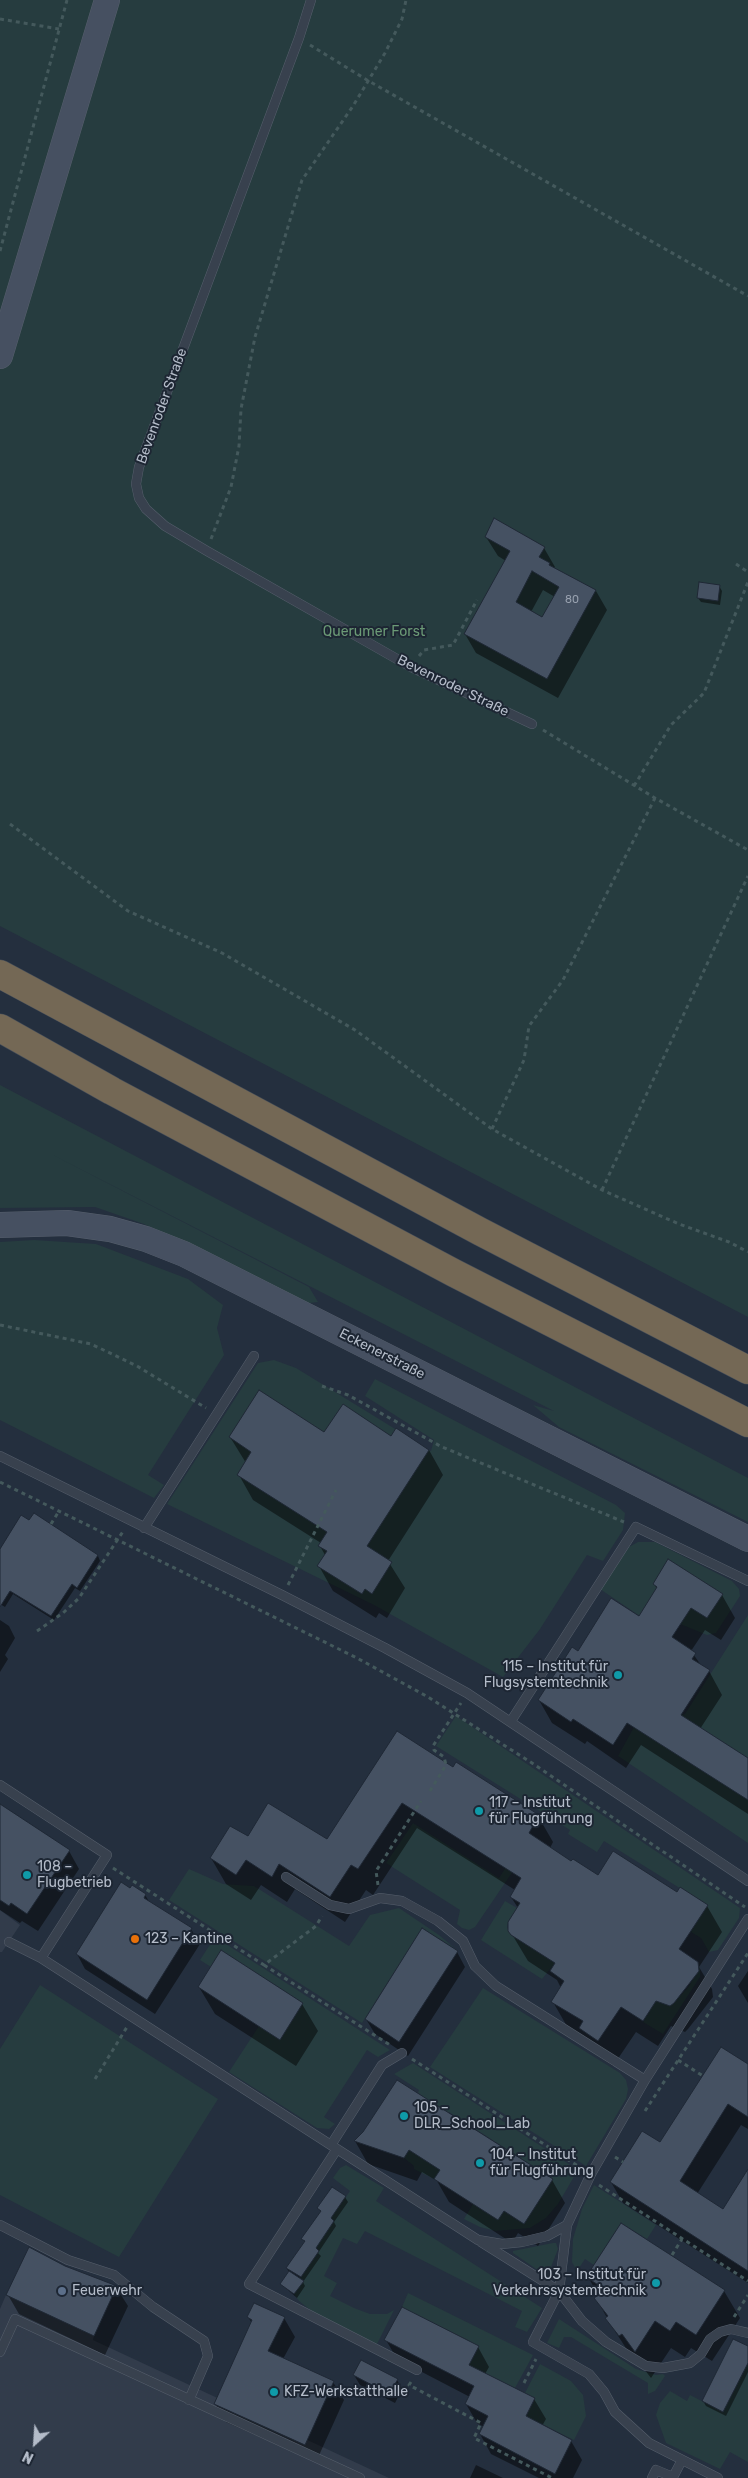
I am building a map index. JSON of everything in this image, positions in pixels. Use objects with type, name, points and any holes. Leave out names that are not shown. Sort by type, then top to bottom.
[{"type":"highway","points":[[0,974],[221,1093],[748,1370]]},
{"type":"highway","points":[[0,1028],[120,1095],[446,1269],[748,1423]]},
{"type":"highway","points":[[670,1330],[748,1353]]},
{"type":"main road","points":[[0,356],[107,0]]},
{"type":"main road","name":"Eckenerstraße","points":[[0,1225],[67,1223],[110,1229],[146,1239],[184,1254],[748,1540]]},
{"type":"lane","name":"Bevenroder Straße","points":[[311,0],[299,38],[139,467],[136,484],[139,498],[146,509],[165,526],[207,552],[411,667],[532,724]]},
{"type":"lane","points":[[144,1528],[254,1356]]},
{"type":"lane","points":[[0,1456],[282,1595],[467,1693],[748,1881]]},
{"type":"lane","points":[[511,1721],[636,1526],[748,1581]]},
{"type":"lane","points":[[0,1785],[107,1855],[41,1958]]},
{"type":"lane","points":[[286,1877],[330,1905],[349,1909],[380,1898],[402,1901],[438,1921],[462,1941],[475,1966],[496,1986],[645,2080]]},
{"type":"lane","points":[[718,2478],[650,2443],[615,2412],[604,2392],[588,2374],[533,2342],[560,2291],[567,2225],[591,2174],[645,2080],[748,1919]]},
{"type":"lane","points":[[9,1942],[41,1958],[560,2291],[569,2306],[588,2327],[606,2342],[646,2366],[663,2368],[690,2363],[701,2354],[710,2339],[720,2332],[731,2329],[748,2333]]},
{"type":"lane","points":[[402,2053],[382,2065],[250,2284],[417,2370]]},
{"type":"lane","points":[[0,2225],[68,2260],[114,2275],[153,2307],[204,2341],[208,2356],[189,2400]]},
{"type":"lane","points":[[478,2240],[502,2244],[522,2242],[547,2236],[567,2225]]},
{"type":"lane","points":[[0,2352],[15,2319],[360,2478]]},
{"type":"lane","points":[[652,2478],[656,2470],[673,2477],[682,2460]]},
{"type":"path","points":[[0,251],[67,0]]},
{"type":"path","points":[[207,552],[231,488],[239,446],[241,409],[255,337],[297,196],[307,171],[353,106],[366,80],[385,53],[402,19],[406,0]]},
{"type":"path","points":[[0,19],[59,29]]},
{"type":"path","points":[[299,38],[366,80],[748,296]]},
{"type":"path","points":[[736,564],[748,572]]},
{"type":"path","points":[[634,786],[671,725],[704,693],[748,582]]},
{"type":"path","points":[[411,667],[424,650],[453,645],[478,600]]},
{"type":"path","points":[[532,724],[634,786],[748,850]]},
{"type":"path","points":[[492,1129],[524,1060],[529,1026],[564,980],[655,798]]},
{"type":"path","points":[[10,824],[128,911],[222,953],[355,1030],[492,1129],[602,1190],[679,1224],[729,1242],[748,1252]]},
{"type":"path","points":[[602,1190],[748,876]]},
{"type":"path","points":[[0,1325],[91,1344],[137,1366],[217,1415]]},
{"type":"path","points":[[322,1386],[348,1395],[442,1447],[636,1526]]},
{"type":"path","points":[[0,1482],[357,1658],[454,1713],[748,1909]]},
{"type":"path","points":[[273,1616],[336,1490]]},
{"type":"path","points":[[51,1524],[59,1511]]},
{"type":"path","points":[[37,1630],[63,1613],[79,1598],[129,1521]]},
{"type":"path","points":[[430,1791],[446,1764],[444,1757],[434,1750],[433,1746],[467,1693]]},
{"type":"path","points":[[380,1898],[376,1872],[421,1801]]},
{"type":"path","points":[[103,1861],[600,2180]]},
{"type":"path","points":[[264,1965],[316,1926],[330,1905]]},
{"type":"path","points":[[643,2114],[748,1953]]},
{"type":"path","points":[[95,2079],[132,2018]]},
{"type":"path","points":[[678,2060],[703,2076]]},
{"type":"path","points":[[619,2150],[598,2184],[748,2281]]},
{"type":"path","points":[[615,2156],[623,2162]]},
{"type":"path","points":[[672,2255],[682,2239]]},
{"type":"path","points":[[731,2329],[733,2319],[748,2295]]},
{"type":"path","points":[[524,2383],[542,2347]]},
{"type":"path","points":[[417,2370],[409,2385],[481,2423],[474,2438],[552,2478]]},
{"type":"shaded area","points":[[0,1910],[20,1925],[2,1952],[0,1952]]},
{"type":"shaded area","points":[[6,2295],[94,2336],[93,2340],[389,2478],[0,2478],[0,2309]]},
{"type":"green space","points":[[0,0],[110,0],[0,316]]},
{"type":"green space","name":"Querumer Forst","points":[[116,0],[748,0],[748,1317],[0,926],[0,339]]},
{"type":"green space","points":[[0,1085],[748,1478],[748,1522],[559,1427],[533,1405],[554,1411],[47,1152],[309,1287],[318,1302],[301,1304],[199,1249],[144,1224],[95,1207],[0,1208]]},
{"type":"green space","points":[[34,1240],[96,1244],[188,1279],[223,1305],[217,1328],[224,1355],[148,1475],[164,1485],[154,1498],[0,1420],[0,1242]]},
{"type":"green space","points":[[274,1360],[296,1368],[431,1451],[434,1440],[365,1396],[375,1379],[616,1505],[625,1513],[623,1530],[603,1561],[587,1555],[540,1629],[503,1677],[374,1605],[167,1504],[258,1363]]},
{"type":"green space","points":[[638,1542],[655,1542],[732,1581],[739,1589],[740,1596],[716,1633],[707,1635],[680,1624],[659,1629],[600,1589],[629,1547]]},
{"type":"green space","points":[[748,1615],[748,1843],[618,1756],[634,1727],[685,1714]]},
{"type":"green space","points":[[456,1716],[740,1908],[739,1918],[718,1950],[709,1952],[701,1938],[691,1932],[707,1905],[604,1841],[597,1852],[568,1834],[570,1830],[436,1746]]},
{"type":"green space","points":[[413,1823],[499,1878],[513,1856],[520,1861],[475,1927],[469,1930],[462,1928],[457,1924],[460,1910],[386,1863]]},
{"type":"green space","points":[[189,1869],[223,1884],[254,1886],[349,1946],[370,1915],[399,1908],[439,1935],[458,1951],[422,1928],[362,2023],[169,1900]]},
{"type":"green space","points":[[505,1901],[524,1912],[511,1917],[508,1922],[507,1927],[511,1935],[555,1963],[542,1979],[481,1940]]},
{"type":"green space","points":[[215,1937],[390,2050],[378,2057],[367,2050],[324,2117],[335,2124],[329,2129],[317,2128],[229,2072],[259,2026],[280,2040],[303,2003],[221,1951],[211,1967],[200,1960]]},
{"type":"green space","points":[[700,1967],[700,1977],[663,2034],[643,2022],[657,1999],[668,2005],[674,2003],[689,1986]]},
{"type":"green space","points":[[40,1985],[218,2099],[119,2257],[0,2195],[0,2049]]},
{"type":"green space","points":[[483,1988],[620,2073],[626,2080],[628,2089],[626,2099],[586,2166],[430,2067]]},
{"type":"green space","points":[[413,2063],[578,2170],[558,2204],[546,2218],[530,2228],[496,2231],[480,2227],[464,2219],[473,2204],[498,2220],[504,2211],[524,2224],[553,2179],[449,2112],[420,2157],[440,2170],[434,2179],[414,2169],[414,2166],[404,2158],[420,2133],[429,2101],[418,2093],[419,2090],[394,2074]]},
{"type":"green space","points":[[346,2165],[384,2188],[376,2201],[542,2308],[527,2332],[515,2327],[522,2311],[365,2231],[357,2244],[343,2238],[324,2276],[337,2283],[330,2296],[354,2308],[370,2314],[387,2314],[394,2310],[377,2344],[313,2312],[299,2301],[294,2294],[303,2281],[300,2278],[319,2251],[316,2248],[334,2221],[331,2218],[350,2191],[333,2178],[340,2168]]},
{"type":"green space","points":[[594,2185],[656,2225],[647,2239],[621,2223],[594,2265],[585,2259],[577,2271],[572,2262],[573,2239],[582,2209]]},
{"type":"green space","points":[[556,2243],[558,2249],[551,2267],[544,2273],[513,2253],[513,2251]]},
{"type":"green space","points":[[408,2293],[533,2355],[515,2388],[469,2365],[478,2346],[402,2307]]},
{"type":"green space","points":[[559,2319],[636,2369],[665,2376],[655,2391],[648,2394],[648,2383],[571,2337],[564,2337],[559,2348],[547,2343]]},
{"type":"green space","points":[[748,2363],[748,2462],[730,2452],[720,2469],[666,2443],[656,2415],[660,2403],[670,2391],[687,2401],[690,2395],[723,2412]]},
{"type":"green space","points":[[540,2364],[571,2381],[583,2395],[586,2416],[574,2440],[526,2416],[535,2399],[525,2393]]},
{"type":"building","points":[[494,518],[545,547],[539,557],[550,563],[549,565],[596,590],[547,679],[464,634],[510,551],[485,537]],"holes":[[[532,571],[559,587],[542,617],[516,602]]]},
{"type":"building","points":[[699,582],[720,585],[718,601],[697,598]]},
{"type":"building","points":[[259,1390],[324,1432],[343,1404],[391,1436],[396,1428],[429,1450],[367,1546],[392,1562],[372,1594],[365,1589],[362,1594],[317,1566],[327,1551],[318,1546],[327,1532],[237,1475],[251,1452],[229,1437]]},
{"type":"building","points":[[34,1513],[98,1555],[77,1588],[72,1584],[51,1616],[10,1591],[0,1607],[0,1549],[21,1515],[29,1520]]},
{"type":"building","points":[[668,1559],[723,1594],[707,1618],[691,1608],[672,1637],[696,1653],[692,1659],[710,1670],[681,1715],[748,1758],[748,1800],[627,1723],[613,1745],[573,1719],[571,1722],[538,1700],[572,1647],[578,1651],[611,1598],[639,1616],[657,1587],[653,1584]]},
{"type":"building","points":[[397,1731],[453,1767],[456,1762],[539,1815],[529,1833],[571,1861],[573,1859],[598,1875],[613,1851],[677,1892],[680,1887],[708,1905],[679,1949],[698,1962],[699,1971],[674,2003],[670,2006],[656,2001],[643,2021],[621,2007],[598,2041],[579,2028],[583,2021],[551,2002],[564,1981],[550,1971],[555,1963],[511,1935],[508,1931],[508,1922],[520,1903],[510,1897],[521,1878],[402,1803],[358,1869],[351,1865],[330,1897],[279,1864],[272,1877],[246,1860],[236,1875],[210,1858],[230,1826],[248,1836],[268,1803],[327,1839]]},
{"type":"building","name":"108 – Flugbetrieb","points":[[0,1804],[70,1850],[27,1914],[11,1903],[9,1906],[0,1900]]},
{"type":"building","name":"123 – Kantine","points":[[121,1882],[130,1888],[132,1885],[146,1894],[144,1898],[192,1928],[147,2000],[76,1954]]},
{"type":"building","points":[[422,1928],[458,1951],[399,2042],[365,2019]]},
{"type":"building","points":[[221,1950],[303,2003],[280,2040],[198,1987]]},
{"type":"building","points":[[721,2047],[748,2064],[748,2117],[728,2104],[680,2181],[723,2209],[748,2169],[748,2271],[610,2182],[642,2131],[660,2142]]},
{"type":"building","name":"104 – Institut für Flugführung","points":[[397,2080],[553,2179],[524,2224],[504,2211],[498,2220],[434,2179],[440,2170],[409,2150],[404,2158],[354,2141],[363,2132]]},
{"type":"building","points":[[332,2187],[346,2196],[331,2218],[334,2221],[316,2248],[319,2251],[301,2277],[286,2268],[305,2241],[301,2239],[321,2211],[317,2208]]},
{"type":"building","name":"103 – Institut für Verkehrssystemtechnik","points":[[621,2223],[725,2290],[696,2335],[676,2322],[670,2331],[655,2321],[635,2352],[622,2334],[619,2336],[605,2318],[608,2316],[594,2298],[606,2290],[586,2277]]},
{"type":"building","name":"Feuerwehr","points":[[29,2247],[65,2266],[117,2286],[94,2336],[6,2295]]},
{"type":"building","points":[[289,2271],[304,2281],[294,2294],[280,2284]]},
{"type":"building","name":"KFZ-Werkstatthalle","points":[[254,2303],[285,2317],[268,2351],[334,2381],[305,2445],[214,2404],[252,2320],[247,2317]]},
{"type":"building","points":[[402,2307],[479,2346],[469,2365],[535,2398],[526,2416],[572,2440],[555,2474],[479,2434],[488,2416],[465,2404],[474,2386],[384,2340]]},
{"type":"building","points":[[733,2339],[748,2346],[748,2363],[723,2412],[702,2401]]},
{"type":"building","points":[[361,2360],[398,2379],[389,2394],[353,2375]]},
{"type":"place","name":"115 – Institut für Flugsystemtechnik","points":[[618,1675]]},
{"type":"place","name":"117 – Institut für Flugführung","points":[[479,1811]]},
{"type":"place","name":"108 – Flugbetrieb","points":[[27,1875]]},
{"type":"place","name":"123 – Kantine","points":[[135,1939]]},
{"type":"place","name":"105 – DLR_School_Lab","points":[[404,2116]]},
{"type":"place","name":"104 – Institut für Flugführung","points":[[480,2163]]},
{"type":"place","name":"103 – Institut für Verkehrssystemtechnik","points":[[656,2283]]},
{"type":"place","name":"Feuerwehr","points":[[62,2291]]},
{"type":"place","name":"KFZ-Werkstatthalle","points":[[274,2392]]}]
